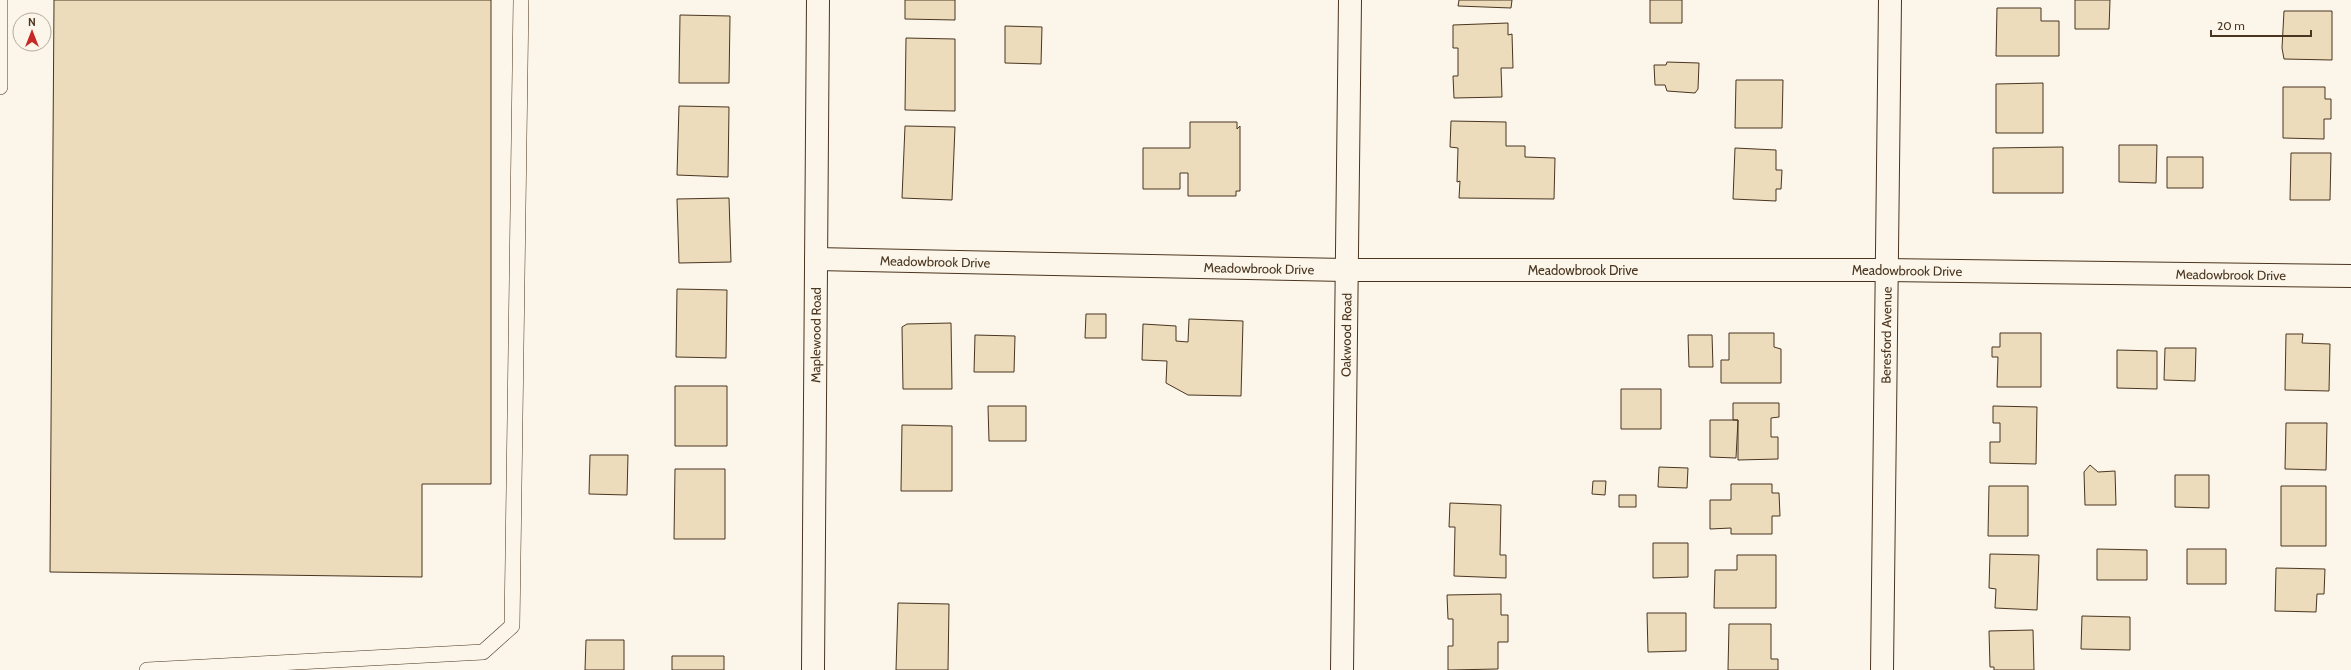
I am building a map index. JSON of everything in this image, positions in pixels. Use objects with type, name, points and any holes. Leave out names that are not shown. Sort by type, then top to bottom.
[{"type":"street","name":"Maplewood Road","points":[[813,670],[818,0]]},
{"type":"street","name":"Oakwood Road","points":[[1342,670],[1345,270],[1350,0]]},
{"type":"street","name":"Beresford Avenue","points":[[1882,670],[1890,0]]},
{"type":"street","name":"Meadowbrook Drive","points":[[816,259],[1345,270],[1886,270],[1935,272],[2351,276]]},
{"type":"lane","points":[[0,0],[0,87]]},
{"type":"lane","points":[[146,670],[483,652],[512,626],[521,0]]},
{"type":"building","points":[[54,0],[491,0],[491,484],[422,484],[422,577],[50,572]]},
{"type":"building","points":[[905,0],[955,0],[955,20],[905,19]]},
{"type":"building","points":[[1459,0],[1512,0],[1511,8],[1458,6]]},
{"type":"building","points":[[1650,0],[1682,0],[1682,23],[1650,23]]},
{"type":"building","points":[[2075,0],[2110,0],[2109,29],[2075,29]]},
{"type":"building","points":[[1997,8],[2041,8],[2041,21],[2059,21],[2059,56],[1996,56]]},
{"type":"building","points":[[2284,11],[2332,11],[2332,60],[2284,59],[2282,48]]},
{"type":"building","points":[[680,15],[730,16],[729,83],[679,83]]},
{"type":"building","points":[[1508,23],[1508,35],[1512,34],[1513,68],[1501,68],[1502,97],[1454,98],[1453,76],[1458,76],[1458,48],[1453,48],[1453,25]]},
{"type":"building","points":[[1005,26],[1042,27],[1041,64],[1005,63]]},
{"type":"building","points":[[906,38],[955,39],[955,111],[905,110]]},
{"type":"building","points":[[1667,62],[1699,63],[1698,89],[1695,93],[1667,91],[1665,85],[1655,85],[1654,65],[1666,65]]},
{"type":"building","points":[[1736,80],[1783,80],[1782,128],[1735,128]]},
{"type":"building","points":[[2043,83],[2043,133],[1996,133],[1996,84]]},
{"type":"building","points":[[2283,87],[2325,87],[2325,99],[2331,99],[2331,119],[2324,119],[2324,139],[2283,138]]},
{"type":"building","points":[[679,106],[729,107],[728,177],[677,175]]},
{"type":"building","points":[[1451,121],[1506,122],[1506,146],[1525,146],[1525,157],[1555,158],[1554,199],[1459,198],[1460,181],[1457,182],[1458,148],[1450,147]]},
{"type":"building","points":[[1190,122],[1237,122],[1237,129],[1240,126],[1240,191],[1236,191],[1236,196],[1188,196],[1188,173],[1180,173],[1180,189],[1143,189],[1143,148],[1190,148]]},
{"type":"building","points":[[905,126],[955,127],[952,200],[902,198]]},
{"type":"building","points":[[2119,145],[2157,145],[2156,183],[2119,182]]},
{"type":"building","points":[[2063,147],[2063,193],[1993,193],[1993,148]]},
{"type":"building","points":[[1735,148],[1776,150],[1776,170],[1782,170],[1781,189],[1776,189],[1776,201],[1733,199]]},
{"type":"building","points":[[2291,153],[2331,153],[2330,200],[2290,200]]},
{"type":"building","points":[[2167,157],[2203,157],[2203,188],[2167,188]]},
{"type":"building","points":[[729,198],[731,262],[679,263],[677,199]]},
{"type":"building","points":[[677,289],[727,290],[726,358],[676,357]]},
{"type":"building","points":[[1086,314],[1106,314],[1106,338],[1085,338]]},
{"type":"building","points":[[1189,319],[1243,321],[1241,396],[1188,395],[1166,383],[1167,361],[1142,360],[1143,324],[1176,326],[1176,341],[1188,342]]},
{"type":"building","points":[[951,323],[952,389],[903,389],[902,327],[907,324]]},
{"type":"building","points":[[1729,333],[1774,333],[1774,347],[1781,349],[1781,383],[1721,383],[1721,360],[1729,360]]},
{"type":"building","points":[[2000,333],[2041,333],[2041,387],[1997,387],[1998,357],[1992,357],[1992,347],[2000,347]]},
{"type":"building","points":[[2286,334],[2303,334],[2302,343],[2330,344],[2329,391],[2285,390]]},
{"type":"building","points":[[975,335],[1015,336],[1014,372],[974,372]]},
{"type":"building","points":[[1688,335],[1712,335],[1713,367],[1689,367]]},
{"type":"building","points":[[2165,348],[2196,348],[2195,381],[2164,380]]},
{"type":"building","points":[[2117,350],[2157,351],[2157,389],[2117,388]]},
{"type":"building","points":[[675,386],[727,386],[727,446],[675,446]]},
{"type":"building","points":[[1621,389],[1661,389],[1661,429],[1621,429]]},
{"type":"building","points":[[1733,403],[1779,403],[1779,417],[1771,418],[1771,437],[1778,437],[1778,459],[1738,460],[1738,420],[1733,420]]},
{"type":"building","points":[[988,406],[1026,406],[1026,441],[989,441]]},
{"type":"building","points":[[1993,406],[2037,407],[2036,464],[1990,463],[1990,442],[2000,442],[2000,423],[1993,423]]},
{"type":"building","points":[[1710,420],[1738,420],[1736,458],[1710,457]]},
{"type":"building","points":[[2286,423],[2327,423],[2326,470],[2285,469]]},
{"type":"building","points":[[902,425],[952,426],[952,491],[901,491]]},
{"type":"building","points":[[590,455],[628,455],[627,495],[589,494]]},
{"type":"building","points":[[2090,465],[2098,472],[2115,471],[2116,505],[2085,505],[2084,472]]},
{"type":"building","points":[[1659,467],[1688,468],[1687,488],[1658,487]]},
{"type":"building","points":[[675,469],[725,469],[725,539],[674,539]]},
{"type":"building","points":[[2175,475],[2209,475],[2209,508],[2175,507]]},
{"type":"building","points":[[1593,481],[1606,481],[1605,495],[1592,494]]},
{"type":"building","points":[[1731,484],[1772,484],[1772,493],[1779,493],[1780,516],[1772,516],[1772,534],[1731,534],[1731,528],[1710,529],[1710,500],[1731,500]]},
{"type":"building","points":[[1989,486],[2028,486],[2028,536],[1988,536]]},
{"type":"building","points":[[2281,486],[2326,486],[2326,546],[2281,546]]},
{"type":"building","points":[[1619,495],[1636,495],[1636,507],[1619,507]]},
{"type":"building","points":[[1450,503],[1501,505],[1500,555],[1506,555],[1506,578],[1454,576],[1455,527],[1449,527]]},
{"type":"building","points":[[1653,543],[1688,543],[1688,577],[1653,578]]},
{"type":"building","points":[[2097,549],[2147,550],[2147,580],[2097,580]]},
{"type":"building","points":[[2187,549],[2226,549],[2226,584],[2187,584]]},
{"type":"building","points":[[1990,554],[2039,555],[2037,610],[1995,608],[1996,589],[1989,588]]},
{"type":"building","points":[[1737,555],[1776,555],[1776,608],[1714,608],[1715,570],[1737,570]]},
{"type":"building","points":[[2276,568],[2325,569],[2324,594],[2317,594],[2316,612],[2275,611]]},
{"type":"building","points":[[1501,594],[1501,615],[1508,615],[1508,642],[1498,642],[1498,669],[1448,670],[1448,646],[1453,646],[1453,619],[1448,619],[1447,595]]},
{"type":"building","points":[[898,603],[949,604],[948,670],[896,670]]},
{"type":"building","points":[[1647,613],[1686,613],[1686,651],[1648,652]]},
{"type":"building","points":[[2082,616],[2130,617],[2130,650],[2081,649]]},
{"type":"building","points":[[1729,624],[1771,624],[1771,659],[1778,659],[1778,670],[1728,670]]},
{"type":"building","points":[[2033,630],[2034,670],[1994,670],[1994,667],[1990,667],[1989,631]]},
{"type":"building","points":[[586,640],[624,640],[624,670],[585,670]]},
{"type":"building","points":[[672,656],[724,656],[724,670],[672,670]]}]
